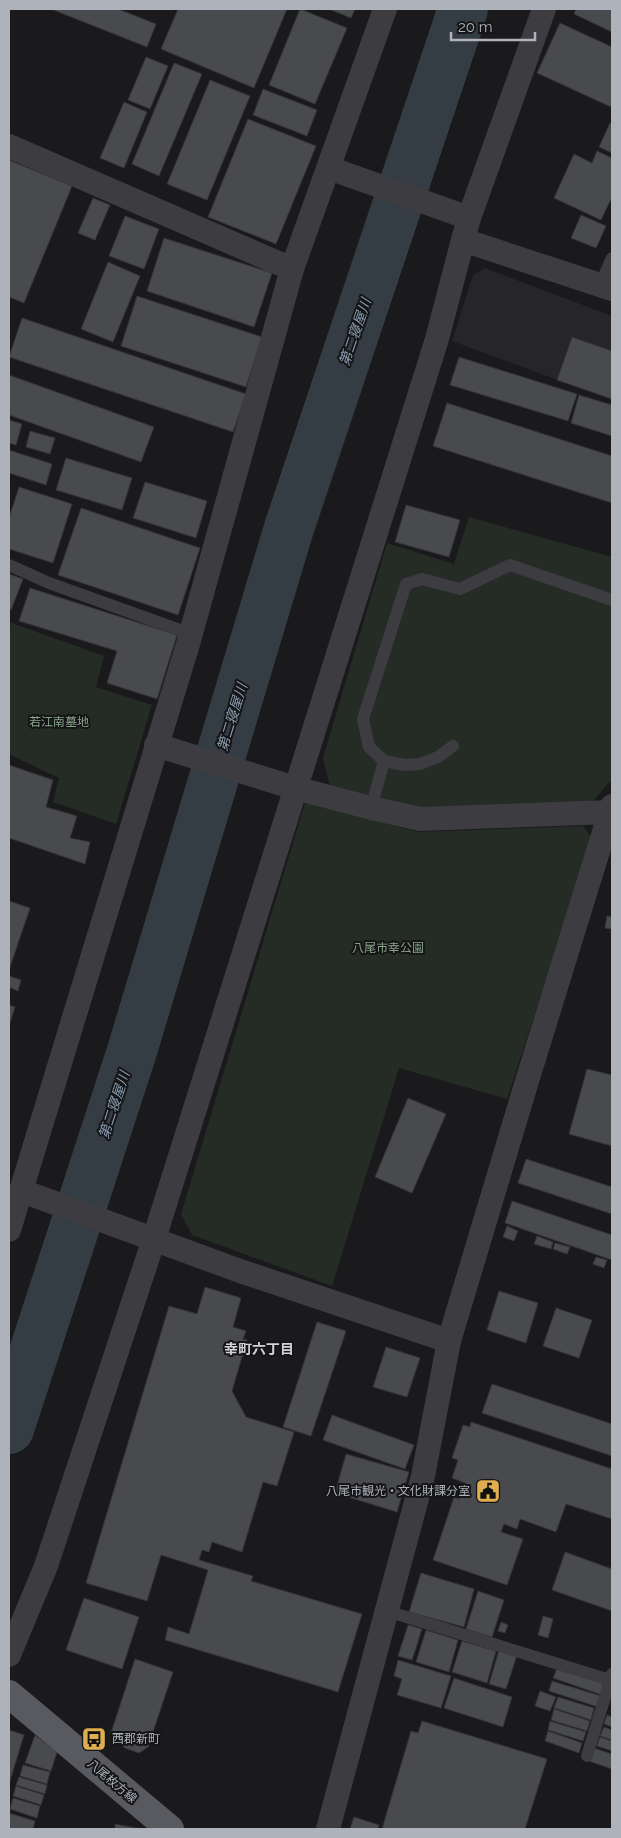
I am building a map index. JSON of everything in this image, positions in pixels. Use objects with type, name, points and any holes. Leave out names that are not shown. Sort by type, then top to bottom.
[{"type":"main road","name":"八尾枚方線","points":[[9,1694],[170,1829]]},
{"type":"street","points":[[9,1230],[191,634],[292,269],[385,9]]},
{"type":"street","points":[[9,1655],[46,1566],[154,1240],[438,339],[466,229],[544,9]]},
{"type":"street","points":[[9,146],[292,269]]},
{"type":"street","points":[[329,168],[466,229],[606,287]]},
{"type":"street","points":[[156,746],[295,788],[420,819],[612,810],[527,1081],[449,1340],[424,1476],[328,1829]]},
{"type":"street","points":[[22,1191],[240,1271],[449,1340]]},
{"type":"lane","points":[[606,287],[612,258]]},
{"type":"lane","points":[[9,565],[49,583],[191,634]]},
{"type":"lane","points":[[453,746],[438,757],[420,764],[404,765],[384,761],[369,748],[363,719],[406,584],[422,579],[460,589],[510,565],[612,600]]},
{"type":"lane","points":[[371,808],[384,761]]},
{"type":"lane","points":[[387,1611],[611,1677],[587,1756]]},
{"type":"shaded area","points":[[485,268],[612,316],[612,400],[452,341],[473,275]]},
{"type":"green space","points":[[469,517],[612,557],[612,779],[588,807],[419,808],[330,787],[323,758],[387,543],[454,564]]},
{"type":"green space","name":"若江南墓地","points":[[9,622],[104,656],[96,687],[152,705],[116,824],[53,802],[59,778],[9,754]]},
{"type":"green space","name":"八尾市幸公園","points":[[305,803],[418,832],[583,826],[592,839],[507,1099],[399,1068],[332,1286],[192,1235],[181,1214]]},
{"type":"building","points":[[51,9],[118,9],[156,24],[147,47]]},
{"type":"building","points":[[178,9],[287,9],[254,88],[161,49]]},
{"type":"building","points":[[300,9],[347,28],[315,104],[269,85]]},
{"type":"building","points":[[329,9],[355,9],[351,18]]},
{"type":"building","points":[[576,9],[612,9],[612,32],[574,14]]},
{"type":"building","points":[[560,23],[612,47],[611,107],[537,73]]},
{"type":"building","points":[[146,57],[168,66],[150,109],[128,100]]},
{"type":"building","points":[[174,63],[202,74],[159,176],[132,164]]},
{"type":"building","points":[[210,80],[250,96],[207,200],[167,184]]},
{"type":"building","points":[[263,89],[317,110],[307,136],[253,115]]},
{"type":"building","points":[[124,102],[147,112],[124,168],[100,158]]},
{"type":"building","points":[[248,119],[316,146],[276,244],[208,217]]},
{"type":"building","points":[[610,123],[612,125],[612,153],[599,147]]},
{"type":"building","points":[[597,151],[612,158],[612,197],[601,220],[554,198],[574,154],[592,163]]},
{"type":"building","points":[[9,160],[72,186],[24,303],[9,297]]},
{"type":"building","points":[[93,198],[110,205],[95,240],[78,233]]},
{"type":"building","points":[[581,215],[606,226],[596,248],[571,238]]},
{"type":"building","points":[[125,216],[159,229],[144,269],[109,256]]},
{"type":"building","points":[[164,238],[272,273],[254,327],[147,291]]},
{"type":"building","points":[[108,262],[140,276],[113,342],[81,329]]},
{"type":"building","points":[[137,296],[262,337],[246,387],[121,346]]},
{"type":"building","points":[[22,318],[246,394],[233,432],[9,357]]},
{"type":"building","points":[[572,337],[612,351],[612,399],[557,380]]},
{"type":"building","points":[[459,357],[577,394],[568,421],[450,385]]},
{"type":"building","points":[[9,375],[154,427],[141,462],[9,415]]},
{"type":"building","points":[[579,395],[612,405],[612,436],[571,423]]},
{"type":"building","points":[[447,403],[612,456],[612,503],[433,446]]},
{"type":"building","points":[[9,420],[22,424],[16,445],[9,443]]},
{"type":"building","points":[[30,431],[55,438],[50,454],[26,447]]},
{"type":"building","points":[[9,450],[52,464],[46,485],[9,473]]},
{"type":"building","points":[[66,458],[132,478],[122,510],[56,490]]},
{"type":"building","points":[[145,482],[207,501],[196,538],[133,518]]},
{"type":"building","points":[[19,487],[72,504],[53,563],[9,549],[9,518]]},
{"type":"building","points":[[406,505],[460,520],[449,557],[395,542]]},
{"type":"building","points":[[81,508],[200,548],[178,615],[58,575]]},
{"type":"building","points":[[9,574],[23,579],[11,610],[9,609]]},
{"type":"building","points":[[30,588],[177,635],[157,699],[107,683],[117,651],[19,621]]},
{"type":"building","points":[[9,765],[53,780],[46,807],[77,816],[70,838],[90,842],[85,864],[9,838]]},
{"type":"building","points":[[9,901],[30,908],[9,970]]},
{"type":"building","points":[[607,916],[612,917],[612,929],[605,928]]},
{"type":"building","points":[[9,976],[21,980],[18,991],[9,987]]},
{"type":"building","points":[[9,1005],[15,1007],[9,1026]]},
{"type":"building","points":[[587,1069],[612,1075],[612,1146],[569,1134]]},
{"type":"building","points":[[408,1098],[446,1114],[412,1193],[375,1177]]},
{"type":"building","points":[[526,1159],[612,1187],[612,1214],[518,1183]]},
{"type":"building","points":[[512,1201],[612,1235],[612,1260],[505,1223]]},
{"type":"building","points":[[507,1226],[518,1231],[514,1241],[503,1237]]},
{"type":"building","points":[[537,1236],[553,1242],[551,1249],[534,1244]]},
{"type":"building","points":[[555,1243],[570,1247],[567,1254],[553,1249]]},
{"type":"building","points":[[596,1257],[607,1260],[604,1268],[593,1264]]},
{"type":"building","points":[[205,1287],[241,1298],[233,1327],[246,1331],[243,1339],[247,1340],[232,1391],[246,1417],[294,1432],[277,1486],[263,1482],[242,1552],[212,1542],[209,1552],[202,1550],[199,1560],[253,1576],[251,1581],[362,1614],[338,1692],[165,1640],[168,1627],[189,1634],[208,1570],[161,1555],[147,1601],[86,1583],[169,1306],[197,1314]]},
{"type":"building","points":[[499,1291],[538,1303],[526,1343],[487,1330]]},
{"type":"building","points":[[556,1308],[592,1320],[579,1358],[543,1346]]},
{"type":"building","points":[[317,1322],[346,1331],[311,1436],[283,1427]]},
{"type":"building","points":[[386,1347],[420,1358],[407,1397],[373,1387]]},
{"type":"building","points":[[492,1384],[612,1424],[612,1456],[482,1413]]},
{"type":"building","points":[[332,1415],[414,1445],[405,1469],[323,1440]]},
{"type":"building","points":[[471,1422],[612,1469],[612,1519],[566,1504],[556,1532],[520,1519],[517,1529],[504,1524],[501,1532],[523,1539],[507,1585],[433,1560],[454,1497],[459,1499],[465,1483],[452,1478],[458,1460],[452,1458],[463,1425],[470,1427]]},
{"type":"building","points":[[346,1454],[409,1472],[397,1512],[335,1493]]},
{"type":"building","points":[[565,1552],[612,1569],[612,1611],[552,1590]]},
{"type":"building","points":[[421,1573],[474,1589],[464,1627],[409,1612]]},
{"type":"building","points":[[478,1591],[504,1600],[492,1637],[466,1629]]},
{"type":"building","points":[[84,1598],[139,1617],[122,1669],[66,1650]]},
{"type":"building","points":[[543,1616],[553,1619],[548,1638],[538,1635]]},
{"type":"building","points":[[501,1622],[508,1625],[505,1633],[498,1631]]},
{"type":"building","points":[[408,1625],[422,1629],[412,1660],[398,1656]]},
{"type":"building","points":[[426,1630],[458,1640],[449,1672],[416,1662]]},
{"type":"building","points":[[462,1641],[496,1651],[487,1683],[452,1672]]},
{"type":"building","points":[[499,1650],[517,1655],[506,1689],[489,1684]]},
{"type":"building","points":[[135,1659],[173,1672],[148,1747],[139,1753],[125,1748],[111,1733]]},
{"type":"building","points":[[398,1660],[451,1676],[441,1708],[397,1695],[402,1679],[394,1676]]},
{"type":"building","points":[[557,1668],[605,1684],[602,1695],[553,1678]]},
{"type":"building","points":[[454,1678],[512,1697],[503,1727],[444,1708]]},
{"type":"building","points":[[552,1681],[601,1696],[598,1707],[549,1691]]},
{"type":"building","points":[[540,1691],[556,1697],[550,1711],[535,1706]]},
{"type":"building","points":[[558,1697],[594,1708],[591,1720],[554,1708]]},
{"type":"building","points":[[554,1709],[590,1721],[587,1731],[551,1720]]},
{"type":"building","points":[[607,1715],[612,1717],[612,1727],[604,1724]]},
{"type":"building","points":[[422,1721],[547,1759],[525,1829],[382,1829],[411,1731],[418,1733]]},
{"type":"building","points":[[550,1721],[586,1732],[583,1741],[548,1730]]},
{"type":"building","points":[[604,1727],[612,1730],[612,1740],[600,1736]]},
{"type":"building","points":[[9,1730],[24,1735],[9,1784]]},
{"type":"building","points":[[548,1731],[582,1743],[579,1753],[545,1741]]},
{"type":"building","points":[[35,1735],[57,1752],[51,1771],[25,1763]]},
{"type":"building","points":[[600,1737],[612,1741],[612,1751],[597,1746]]},
{"type":"building","points":[[594,1748],[612,1754],[612,1769],[589,1761]]},
{"type":"building","points":[[23,1765],[50,1772],[47,1784],[20,1776]]},
{"type":"building","points":[[19,1777],[47,1785],[45,1794],[16,1785]]},
{"type":"building","points":[[16,1786],[44,1795],[41,1805],[13,1796]]},
{"type":"building","points":[[13,1798],[40,1806],[37,1818],[10,1809]]},
{"type":"building","points":[[9,1813],[35,1821],[33,1829],[9,1829]]},
{"type":"building","points":[[354,1817],[379,1825],[378,1829],[350,1829]]},
{"type":"building","points":[[115,1824],[141,1829],[115,1829]]},
{"type":"waterway","name":"第二寝屋川","points":[[9,1429],[132,1051],[289,528],[463,9]]},
{"type":"place","name":"八尾市観光・文化財課分室","points":[[488,1491]]},
{"type":"place","name":"西郡新町","points":[[94,1739]]},
{"type":"district","name":"幸町六丁目","points":[[259,1349]]}]
